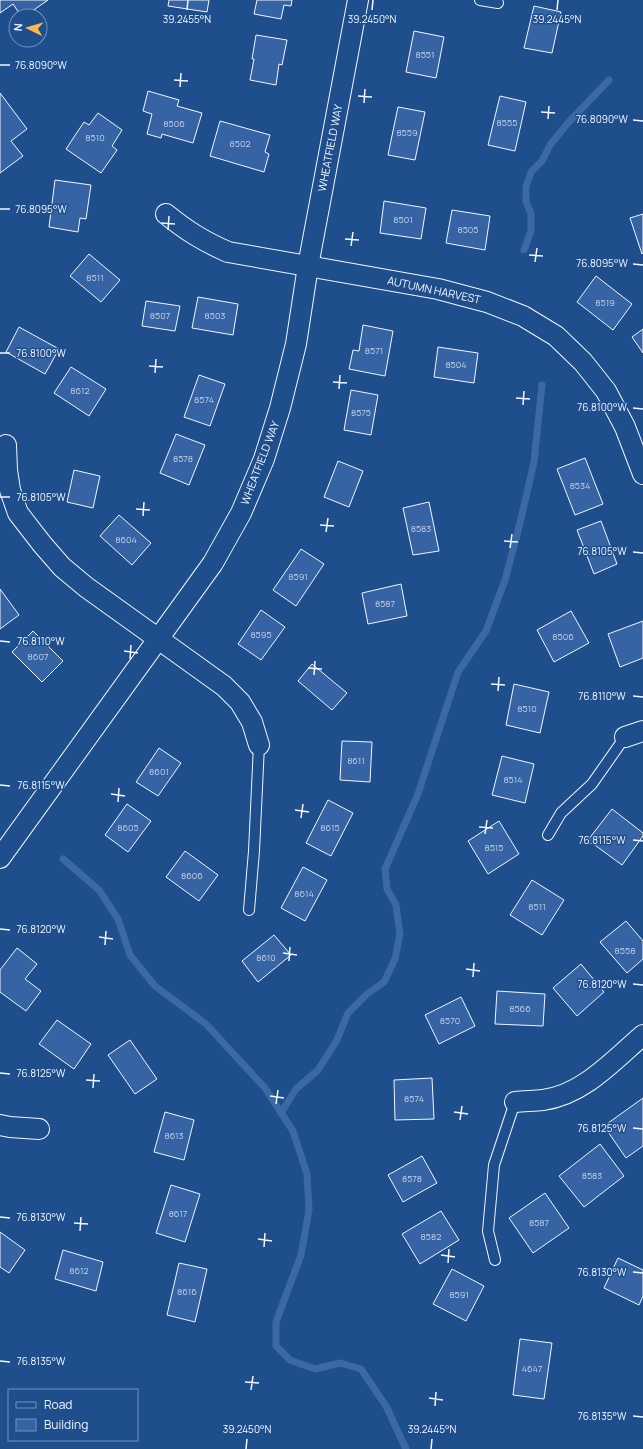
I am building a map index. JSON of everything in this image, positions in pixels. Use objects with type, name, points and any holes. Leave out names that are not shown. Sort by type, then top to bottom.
[{"type":"street","name":"WHEATFIELD WAY","points":[[0,858],[213,563],[242,513],[264,459],[280,408],[296,344],[308,266],[358,0]]},
{"type":"street","name":"AUTUMN HARVEST","points":[[166,214],[186,230],[228,252],[438,289],[487,302],[523,316],[556,336],[583,362],[606,391],[625,427],[643,474]]},
{"type":"street","points":[[6,445],[7,470],[10,490],[18,513],[42,544],[62,567],[86,587],[224,686],[240,702],[252,722],[259,745]]},
{"type":"street","points":[[515,1102],[544,1100],[568,1093],[591,1080],[643,1035]]},
{"type":"street","points":[[0,1124],[10,1127],[39,1129]]},
{"type":"lane","points":[[480,0],[498,3]]},
{"type":"lane","points":[[548,835],[561,813],[592,784],[634,734]]},
{"type":"lane","points":[[249,910],[255,844],[259,745]]},
{"type":"lane","points":[[495,1260],[488,1231],[494,1165],[515,1102]]},
{"type":"building","points":[[0,0],[48,0],[36,8],[16,8],[13,4],[0,13]]},
{"type":"building","points":[[169,0],[209,0],[207,12],[168,6]]},
{"type":"building","points":[[257,0],[292,0],[291,6],[284,5],[281,19],[254,14]]},
{"type":"building","points":[[534,6],[561,12],[552,53],[524,48]]},
{"type":"building","points":[[414,31],[444,37],[436,78],[406,72]]},
{"type":"building","points":[[256,35],[287,40],[282,65],[279,64],[276,85],[250,80]]},
{"type":"building","points":[[148,91],[179,100],[177,106],[202,113],[193,143],[162,134],[161,138],[147,134],[152,114],[143,111]]},
{"type":"building","points":[[0,93],[27,129],[11,141],[23,156],[0,173]]},
{"type":"building","points":[[500,96],[526,102],[515,151],[488,145]]},
{"type":"building","points":[[398,107],[425,112],[415,160],[388,155]]},
{"type":"building","points":[[98,113],[122,130],[112,146],[117,150],[101,173],[66,149],[84,122],[89,125]]},
{"type":"building","points":[[220,121],[270,135],[265,152],[269,154],[264,172],[210,156]]},
{"type":"building","points":[[55,180],[91,185],[86,219],[80,218],[78,232],[49,227]]},
{"type":"building","points":[[384,201],[426,208],[421,239],[380,233]]},
{"type":"building","points":[[452,210],[490,216],[485,250],[446,243]]},
{"type":"building","points":[[643,214],[643,253],[642,254],[630,218]]},
{"type":"building","points":[[89,254],[120,280],[101,302],[70,276]]},
{"type":"building","points":[[596,276],[632,304],[613,330],[577,302]]},
{"type":"building","points":[[198,297],[238,304],[233,335],[192,328]]},
{"type":"building","points":[[146,301],[180,306],[175,331],[142,326]]},
{"type":"building","points":[[363,325],[393,331],[385,376],[349,369],[353,350],[359,351]]},
{"type":"building","points":[[19,327],[59,349],[45,374],[6,352]]},
{"type":"building","points":[[643,329],[643,353],[632,337]]},
{"type":"building","points":[[438,347],[478,353],[474,383],[434,377]]},
{"type":"building","points":[[71,367],[106,389],[89,416],[54,393]]},
{"type":"building","points":[[199,375],[225,384],[210,426],[184,417]]},
{"type":"building","points":[[351,390],[378,395],[371,435],[344,430]]},
{"type":"building","points":[[176,434],[205,445],[189,485],[160,473]]},
{"type":"building","points":[[585,458],[603,504],[575,515],[557,469]]},
{"type":"building","points":[[338,461],[363,471],[349,507],[324,497]]},
{"type":"building","points":[[74,470],[100,476],[93,508],[67,502]]},
{"type":"building","points":[[429,502],[439,551],[413,555],[403,508]]},
{"type":"building","points":[[119,515],[151,543],[132,565],[100,536]]},
{"type":"building","points":[[601,521],[617,564],[594,574],[577,530]]},
{"type":"building","points":[[301,549],[324,564],[296,606],[273,590]]},
{"type":"building","points":[[401,584],[407,616],[368,624],[362,593]]},
{"type":"building","points":[[0,589],[19,615],[0,629]]},
{"type":"building","points":[[261,610],[285,627],[261,660],[238,644]]},
{"type":"building","points":[[571,611],[589,643],[554,662],[537,630]]},
{"type":"building","points":[[643,621],[643,658],[620,667],[608,634]]},
{"type":"building","points":[[33,631],[63,661],[42,682],[12,652]]},
{"type":"building","points":[[312,664],[347,693],[332,710],[298,681]]},
{"type":"building","points":[[514,684],[549,692],[540,733],[506,725]]},
{"type":"building","points":[[342,741],[372,742],[370,782],[340,780]]},
{"type":"building","points":[[159,748],[181,763],[158,796],[136,782]]},
{"type":"building","points":[[502,756],[534,764],[525,803],[492,795]]},
{"type":"building","points":[[328,800],[353,813],[331,856],[306,843]]},
{"type":"building","points":[[127,804],[151,821],[128,852],[105,835]]},
{"type":"building","points":[[612,809],[643,833],[643,836],[622,865],[588,840]]},
{"type":"building","points":[[499,821],[519,854],[488,874],[468,841]]},
{"type":"building","points":[[185,851],[218,875],[199,901],[166,877]]},
{"type":"building","points":[[303,867],[327,880],[305,921],[281,908]]},
{"type":"building","points":[[532,880],[564,900],[542,935],[510,915]]},
{"type":"building","points":[[626,921],[643,941],[643,959],[627,973],[600,942]]},
{"type":"building","points":[[274,935],[291,955],[258,982],[242,961]]},
{"type":"building","points":[[17,948],[37,964],[25,979],[41,991],[26,1011],[0,992],[0,970]]},
{"type":"building","points":[[581,964],[604,992],[577,1016],[553,988]]},
{"type":"building","points":[[497,991],[545,994],[543,1026],[495,1024]]},
{"type":"building","points":[[461,997],[475,1026],[439,1044],[425,1015]]},
{"type":"building","points":[[57,1020],[91,1044],[74,1069],[39,1044]]},
{"type":"building","points":[[130,1040],[157,1079],[135,1094],[108,1055]]},
{"type":"building","points":[[432,1078],[434,1119],[395,1120],[394,1080]]},
{"type":"building","points":[[643,1098],[643,1146],[626,1158],[604,1126]]},
{"type":"building","points":[[165,1112],[194,1120],[184,1160],[154,1152]]},
{"type":"building","points":[[600,1144],[624,1176],[584,1207],[559,1176]]},
{"type":"building","points":[[422,1156],[437,1183],[403,1202],[388,1175]]},
{"type":"building","points":[[171,1185],[200,1194],[185,1242],[156,1233]]},
{"type":"building","points":[[545,1193],[569,1228],[533,1253],[509,1218]]},
{"type":"building","points":[[441,1211],[459,1240],[420,1264],[402,1234]]},
{"type":"building","points":[[0,1232],[25,1250],[9,1273],[0,1267]]},
{"type":"building","points":[[63,1250],[103,1262],[96,1291],[55,1279]]},
{"type":"building","points":[[618,1258],[643,1270],[643,1296],[639,1305],[604,1288]]},
{"type":"building","points":[[179,1263],[207,1269],[195,1322],[167,1315]]},
{"type":"building","points":[[452,1269],[484,1286],[466,1321],[433,1304]]},
{"type":"building","points":[[520,1339],[552,1343],[544,1399],[513,1395]]},
{"type":"waterway","points":[[524,250],[531,231],[531,214],[526,201],[526,187],[531,172],[542,161],[550,145],[568,123],[609,80]]},
{"type":"waterway","points":[[281,1113],[296,1089],[318,1070],[337,1040],[348,1013],[367,994],[384,982],[395,959],[400,934],[396,905],[387,889],[385,869],[418,794],[458,672],[486,631],[505,580],[534,462],[542,385]]},
{"type":"waterway","points":[[63,859],[99,890],[118,919],[130,955],[155,986],[206,1024],[265,1088],[293,1131],[307,1174],[309,1210],[301,1255],[276,1322],[276,1346],[290,1360],[315,1369],[340,1363],[361,1369],[386,1406],[406,1449]]}]
